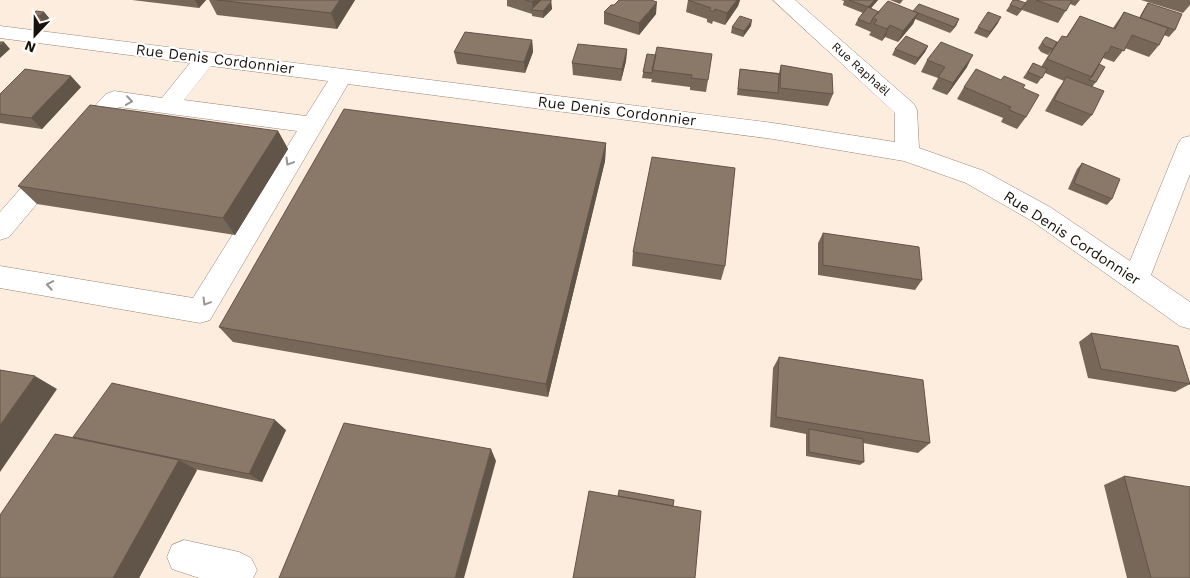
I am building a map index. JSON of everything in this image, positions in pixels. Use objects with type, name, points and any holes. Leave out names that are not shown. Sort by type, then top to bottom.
[{"type":"street","name":"Rue Raphaël","points":[[791,2],[906,110],[907,153]]},
{"type":"street","name":"Rue Denis Cordonnier","points":[[0,32],[774,131],[907,153],[975,177],[1041,214],[1190,317]]},
{"type":"street","points":[[168,106],[206,58]]},
{"type":"street","points":[[0,277],[200,311],[342,76]]},
{"type":"street","points":[[0,230],[114,98],[312,125]]},
{"type":"street","points":[[1136,279],[1190,144]]},
{"type":"street","points":[[184,558],[239,570],[235,578]]},
{"type":"building","points":[[217,0],[340,0],[331,13]]},
{"type":"building","points":[[541,0],[551,0],[551,2],[543,11],[531,10]]},
{"type":"building","points":[[619,0],[651,0],[657,2],[639,23],[604,12]]},
{"type":"building","points":[[688,0],[737,0],[727,13],[715,9],[714,12],[709,10],[711,8]]},
{"type":"building","points":[[849,0],[875,0],[868,7]]},
{"type":"building","points":[[1013,0],[1026,3],[1021,9],[1010,5]]},
{"type":"building","points":[[1036,0],[1072,0],[1066,11]]},
{"type":"building","points":[[888,1],[918,13],[903,31],[890,25],[887,29],[874,24],[877,20],[873,18]]},
{"type":"building","points":[[1148,3],[1182,14],[1175,30],[1140,18]]},
{"type":"building","points":[[919,4],[959,19],[954,27],[913,11]]},
{"type":"building","points":[[868,7],[879,12],[870,24],[858,19]]},
{"type":"building","points":[[36,11],[44,12],[39,16],[32,15]]},
{"type":"building","points":[[988,12],[1001,17],[990,32],[978,27]]},
{"type":"building","points":[[1124,12],[1168,28],[1159,45],[1132,35],[1124,51],[1111,46],[1092,77],[1047,59],[1062,36],[1067,37],[1080,16],[1115,29]]},
{"type":"building","points":[[740,16],[752,20],[744,31],[732,27]]},
{"type":"building","points":[[465,32],[532,40],[524,62],[454,52]]},
{"type":"building","points":[[906,36],[928,46],[918,58],[895,49]]},
{"type":"building","points":[[1046,37],[1057,42],[1053,49],[1045,46],[1042,42]]},
{"type":"building","points":[[941,42],[973,55],[953,83],[938,77],[945,67],[927,60]]},
{"type":"building","points":[[578,44],[627,49],[622,69],[572,63]]},
{"type":"building","points":[[657,47],[712,54],[708,80],[691,78],[692,75],[652,70]]},
{"type":"building","points":[[647,54],[656,55],[652,73],[643,72]]},
{"type":"building","points":[[1033,63],[1047,69],[1042,78],[1028,72]]},
{"type":"building","points":[[1099,64],[1105,67],[1096,82],[1089,80]]},
{"type":"building","points":[[781,65],[832,74],[833,94],[780,88]]},
{"type":"building","points":[[25,69],[71,76],[31,118],[0,114],[0,94]]},
{"type":"building","points":[[740,69],[779,74],[778,93],[738,89]]},
{"type":"building","points":[[976,69],[1001,80],[1004,76],[1025,85],[1023,88],[1039,95],[1026,117],[1009,110],[1011,107],[964,87]]},
{"type":"building","points":[[1066,77],[1104,91],[1092,115],[1054,100]]},
{"type":"building","points":[[90,105],[278,131],[223,218],[18,186]]},
{"type":"building","points":[[344,109],[606,143],[546,384],[219,327]]},
{"type":"building","points":[[652,157],[735,168],[725,266],[633,252]]},
{"type":"building","points":[[1082,163],[1120,179],[1112,199],[1074,183]]},
{"type":"building","points":[[823,233],[919,247],[922,280],[823,265]]},
{"type":"building","points":[[1091,333],[1178,346],[1190,384],[1101,369]]},
{"type":"building","points":[[779,357],[923,380],[930,443],[776,417]]},
{"type":"building","points":[[0,370],[35,376],[0,425]]},
{"type":"building","points":[[112,383],[275,420],[249,474],[73,437]]},
{"type":"building","points":[[344,423],[491,449],[455,578],[279,578]]},
{"type":"building","points":[[809,429],[863,439],[864,462],[809,452]]},
{"type":"building","points":[[55,434],[179,460],[113,578],[0,578],[0,515]]},
{"type":"building","points":[[1124,476],[1190,487],[1190,578],[1151,578]]},
{"type":"building","points":[[619,490],[674,500],[673,506],[618,496]]},
{"type":"building","points":[[589,491],[701,511],[695,578],[573,578]]}]
